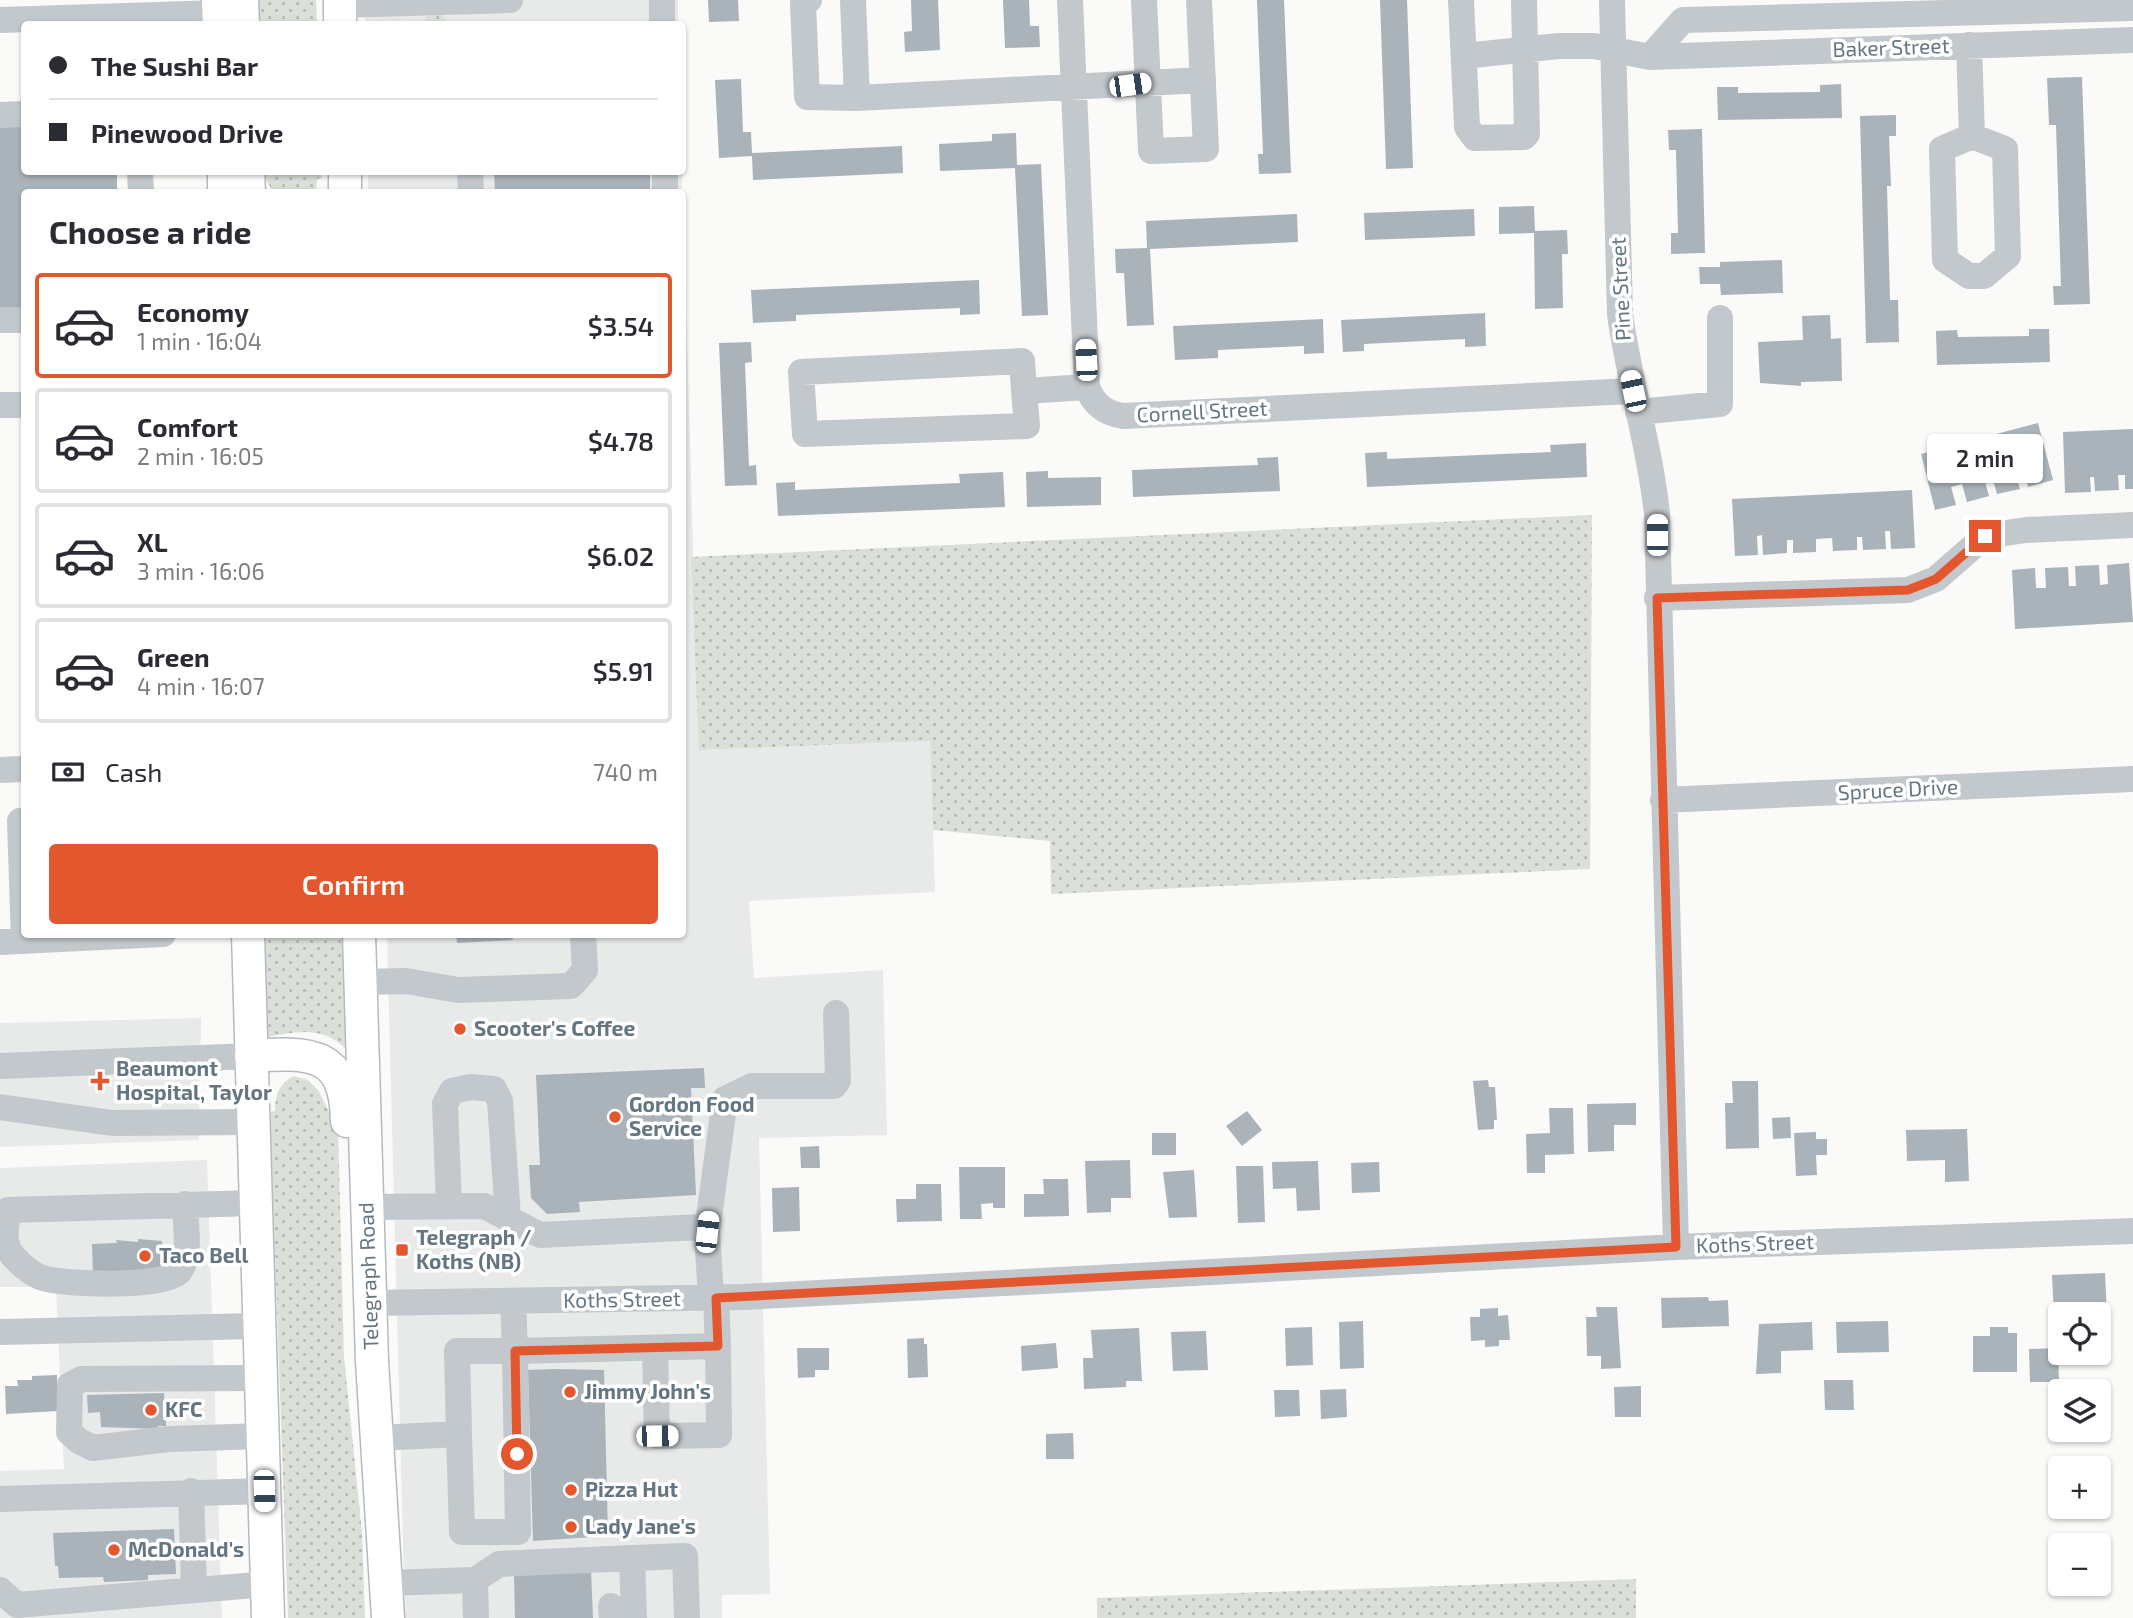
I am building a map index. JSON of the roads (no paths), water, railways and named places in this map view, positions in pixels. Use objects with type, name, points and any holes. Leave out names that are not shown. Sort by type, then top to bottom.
[{"type":"main road","points":[[248,938],[268,1618]]},
{"type":"main road","name":"Telegraph Road","points":[[359,938],[370,1303],[388,1618]]},
{"type":"main road","points":[[251,1056],[301,1053],[317,1057],[338,1075],[347,1098],[355,1378],[360,1441],[381,1494]]},
{"type":"street","points":[[340,10],[454,7],[510,0]]},
{"type":"street","points":[[662,0],[662,21]]},
{"type":"street","points":[[809,0],[803,4],[807,97],[857,99],[1203,80]]},
{"type":"street","points":[[853,0],[857,99]]},
{"type":"street","points":[[1024,391],[1087,387],[1070,0]]},
{"type":"street","points":[[1144,0],[1151,151],[1206,149],[1199,0]]},
{"type":"street","points":[[1461,0],[1467,127],[1475,138],[1524,137],[1529,128],[1524,0]]},
{"type":"street","name":"Pine Street","points":[[1612,0],[1620,314],[1657,505],[1662,800],[1676,1247]]},
{"type":"street","name":"Baker Street","points":[[1650,57],[1683,20],[2133,8]]},
{"type":"street","points":[[0,20],[228,12]]},
{"type":"street","name":"Baker Street","points":[[1464,55],[1594,46],[1650,57],[2133,40]]},
{"type":"street","points":[[1969,45],[1972,135]]},
{"type":"street","points":[[0,115],[21,114]]},
{"type":"street","points":[[1972,135],[2005,149],[2008,256],[1984,276],[1969,276],[1945,260],[1942,149],[1972,135]]},
{"type":"street","name":"Cornell Street","points":[[1087,387],[1096,405],[1110,414],[1123,416],[1635,402],[1720,404],[1720,318]]},
{"type":"street","points":[[0,320],[21,320]]},
{"type":"street","points":[[1022,361],[1024,391],[1027,426],[806,434],[801,372],[1022,361]]},
{"type":"street","points":[[0,405],[21,405]]},
{"type":"street","points":[[1657,598],[1908,590],[1936,579],[1985,536],[2026,530],[2133,525]]},
{"type":"street","points":[[0,769],[21,769]]},
{"type":"street","name":"Spruce Drive","points":[[1662,800],[2133,779]]},
{"type":"street","points":[[21,821],[12,942],[88,938]]},
{"type":"street","points":[[360,982],[406,981],[458,990],[571,986],[585,970],[583,938]]},
{"type":"street","points":[[655,1348],[657,1436],[719,1435],[718,1346],[707,1232],[724,1099],[752,1086],[834,1086],[838,1081],[836,1013]]},
{"type":"street","points":[[0,1066],[251,1056]]},
{"type":"street","points":[[449,1206],[445,1104],[452,1090],[470,1087],[494,1090],[500,1101],[508,1218]]},
{"type":"street","points":[[0,1107],[112,1123],[254,1122]]},
{"type":"street","points":[[184,1204],[185,1263],[177,1275],[161,1281],[72,1283],[40,1278],[9,1251],[5,1238],[8,1210],[184,1204],[256,1203]]},
{"type":"street","points":[[367,1208],[484,1206],[540,1235],[701,1227],[707,1232]]},
{"type":"street","name":"Koths Street","points":[[370,1303],[714,1298],[1676,1247],[2133,1231]]},
{"type":"street","points":[[513,1301],[515,1351],[518,1532],[462,1532],[457,1351],[515,1351],[718,1346]]},
{"type":"street","points":[[0,1332],[258,1326]]},
{"type":"street","points":[[260,1378],[82,1379],[70,1385],[69,1432],[93,1448],[169,1439],[262,1436]]},
{"type":"street","points":[[377,1438],[459,1434]]},
{"type":"street","points":[[0,1499],[191,1491],[264,1491]]},
{"type":"street","points":[[191,1491],[194,1589]]},
{"type":"street","points":[[386,1583],[475,1580],[499,1564],[685,1556],[687,1618]]},
{"type":"street","points":[[619,1614],[632,1558]]},
{"type":"street","points":[[475,1580],[477,1618]]},
{"type":"street","points":[[0,1590],[17,1605],[267,1584]]},
{"type":"place","name":"Scooter's Coffee","points":[[460,1029]]},
{"type":"place","name":"Beaumont Hospital, Taylor","points":[[100,1081]]},
{"type":"place","name":"Gordon Food Service","points":[[615,1117]]},
{"type":"place","name":"Telegraph / Koths (NB)","points":[[402,1250]]},
{"type":"place","name":"Taco Bell","points":[[145,1256]]},
{"type":"place","name":"Jimmy John's","points":[[570,1392]]},
{"type":"place","name":"KFC","points":[[151,1410]]},
{"type":"place","name":"Pizza Hut","points":[[571,1490]]},
{"type":"place","name":"Lady Jane's","points":[[571,1527]]},
{"type":"place","name":"McDonald's","points":[[114,1550]]}]
